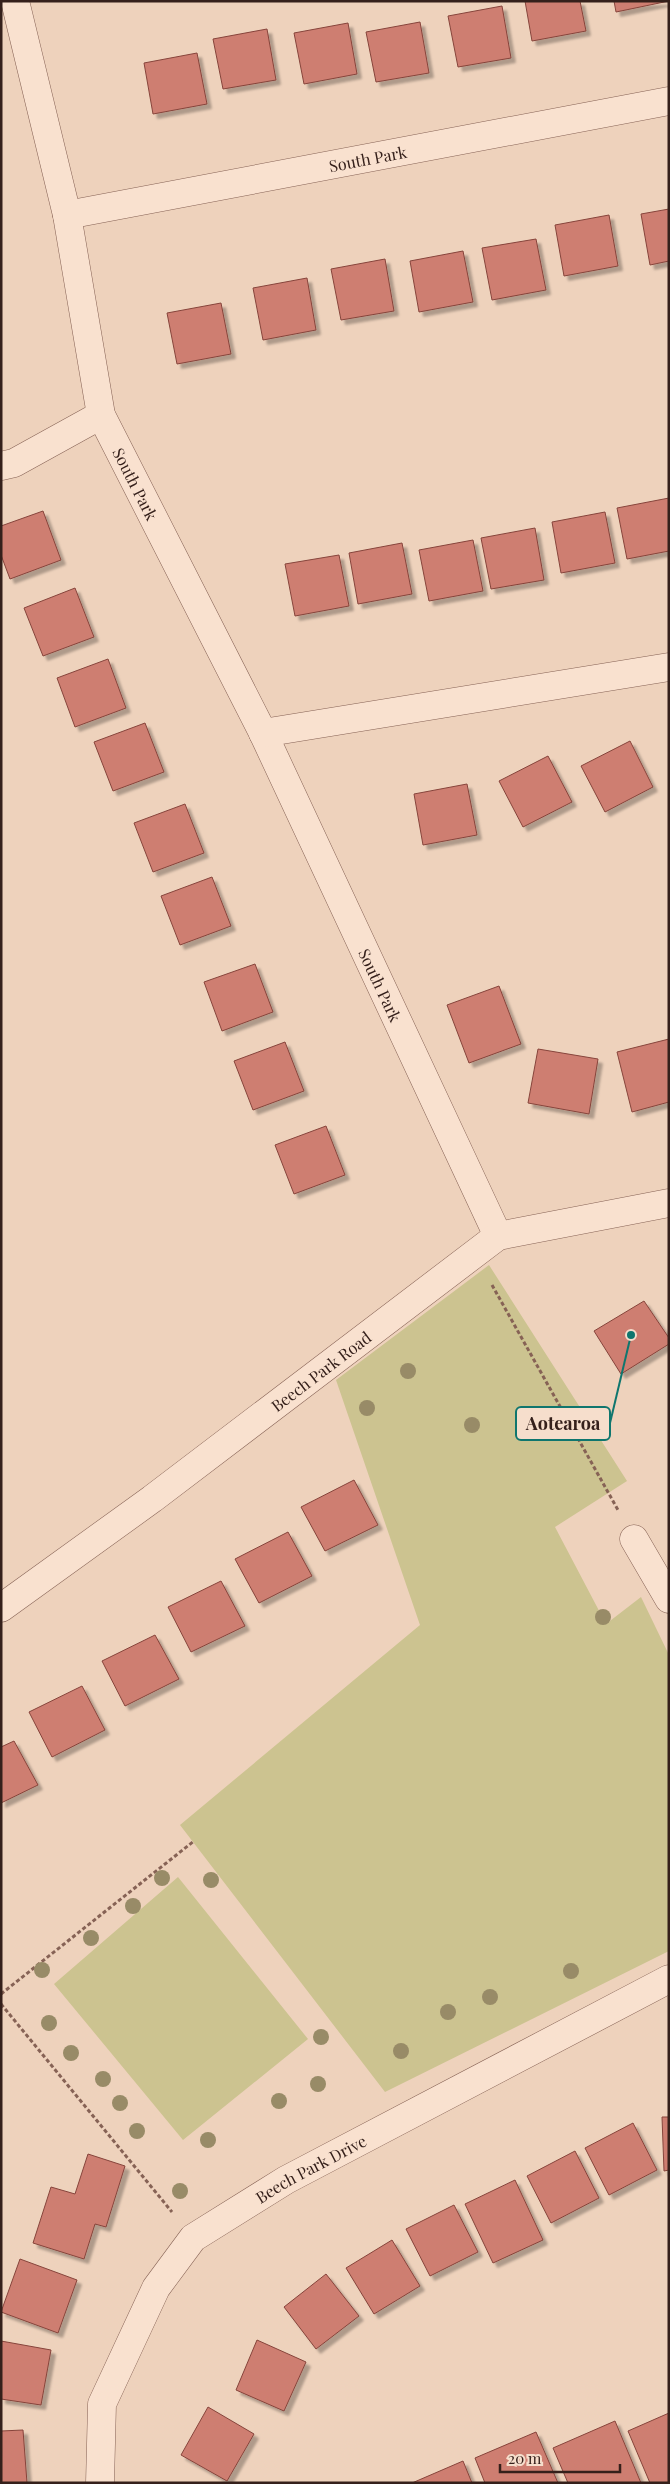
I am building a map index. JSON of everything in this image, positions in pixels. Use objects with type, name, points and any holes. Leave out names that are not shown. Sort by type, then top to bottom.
[{"type":"street","name":"South Park","points":[[15,1],[67,215],[100,415],[263,733],[498,1236]]},
{"type":"street","name":"South Park","points":[[67,215],[669,101]]},
{"type":"street","points":[[1,466],[14,463],[100,415]]},
{"type":"street","points":[[263,733],[669,667]]},
{"type":"street","name":"Beech Park Road","points":[[1,1608],[152,1499],[498,1236],[669,1203]]},
{"type":"street","points":[[634,1539],[669,1599]]},
{"type":"street","name":"Beech Park Drive","points":[[100,2483],[102,2404],[156,2288],[193,2238],[286,2180],[669,1979]]},
{"type":"path","points":[[475,1254],[634,1539]]},
{"type":"path","points":[[1,1994],[194,1841]]},
{"type":"path","points":[[1,2004],[193,2238]]},
{"type":"shaded area","points":[[489,1265],[627,1481],[555,1527],[606,1624],[641,1597],[669,1655],[669,1951],[385,2092],[180,1825],[420,1625],[336,1380]]},
{"type":"shaded area","points":[[178,1877],[308,2039],[183,2140],[54,1984]]},
{"type":"building","points":[[525,1],[580,1],[586,31],[532,41]]},
{"type":"building","points":[[614,1],[669,1],[616,12]]},
{"type":"building","points":[[502,6],[511,58],[458,67],[448,16]]},
{"type":"building","points":[[420,22],[429,73],[376,82],[366,32]]},
{"type":"building","points":[[348,23],[357,74],[304,84],[294,33]]},
{"type":"building","points":[[267,29],[276,80],[223,89],[213,39]]},
{"type":"building","points":[[197,53],[207,104],[153,114],[144,63]]},
{"type":"building","points":[[669,209],[669,261],[650,265],[641,214]]},
{"type":"building","points":[[609,215],[618,266],[564,276],[555,225]]},
{"type":"building","points":[[536,239],[546,290],[492,300],[482,248]]},
{"type":"building","points":[[463,251],[473,302],[419,312],[410,261]]},
{"type":"building","points":[[385,259],[394,311],[341,320],[331,269]]},
{"type":"building","points":[[307,278],[316,330],[263,340],[253,288]]},
{"type":"building","points":[[221,303],[231,354],[177,364],[167,313]]},
{"type":"building","points":[[669,498],[669,551],[627,559],[617,508]]},
{"type":"building","points":[[43,511],[61,560],[10,579],[1,555],[1,526]]},
{"type":"building","points":[[605,512],[615,563],[561,573],[552,522]]},
{"type":"building","points":[[535,528],[544,580],[491,589],[481,538]]},
{"type":"building","points":[[473,540],[483,591],[429,601],[419,550]]},
{"type":"building","points":[[402,543],[412,594],[358,604],[349,553]]},
{"type":"building","points":[[339,555],[349,606],[295,616],[285,564]]},
{"type":"building","points":[[75,588],[94,637],[43,656],[24,608]]},
{"type":"building","points":[[108,659],[126,708],[75,727],[57,678]]},
{"type":"building","points":[[145,723],[164,772],[113,791],[94,742]]},
{"type":"building","points":[[630,741],[653,787],[605,812],[581,766]]},
{"type":"building","points":[[548,756],[572,802],[523,827],[499,781]]},
{"type":"building","points":[[467,784],[477,835],[423,845],[414,794]]},
{"type":"building","points":[[185,804],[204,853],[153,872],[134,823]]},
{"type":"building","points":[[212,877],[231,926],[180,945],[161,896]]},
{"type":"building","points":[[255,964],[273,1012],[222,1031],[204,982]]},
{"type":"building","points":[[499,986],[521,1044],[469,1063],[447,1005]]},
{"type":"building","points":[[669,1039],[669,1102],[632,1112],[617,1052]]},
{"type":"building","points":[[285,1042],[304,1091],[253,1110],[234,1061]]},
{"type":"building","points":[[538,1049],[598,1059],[589,1114],[528,1103]]},
{"type":"building","points":[[326,1126],[345,1175],[294,1194],[275,1145]]},
{"type":"building","points":[[644,1301],[669,1338],[669,1344],[621,1374],[594,1331]]},
{"type":"building","points":[[354,1480],[378,1525],[325,1551],[301,1507]]},
{"type":"building","points":[[288,1532],[312,1576],[259,1603],[235,1559]]},
{"type":"building","points":[[221,1581],[245,1626],[191,1652],[168,1607]]},
{"type":"building","points":[[155,1635],[179,1679],[125,1706],[102,1661]]},
{"type":"building","points":[[82,1686],[105,1730],[52,1757],[29,1712]]},
{"type":"building","points":[[14,1741],[38,1785],[1,1803],[1,1747]]},
{"type":"building","points":[[662,2117],[669,2117],[669,2170],[664,2171]]},
{"type":"building","points":[[633,2123],[657,2170],[609,2195],[585,2148]]},
{"type":"building","points":[[575,2151],[599,2198],[551,2223],[527,2176]]},
{"type":"building","points":[[88,2154],[125,2166],[106,2227],[95,2224],[84,2259],[33,2243],[51,2187],[75,2194]]},
{"type":"building","points":[[515,2180],[543,2240],[493,2263],[465,2204]]},
{"type":"building","points":[[454,2205],[478,2252],[430,2276],[406,2229]]},
{"type":"building","points":[[392,2240],[420,2286],[374,2314],[346,2268]]},
{"type":"building","points":[[20,2259],[77,2280],[58,2333],[1,2312]]},
{"type":"building","points":[[326,2274],[359,2316],[316,2349],[284,2307]]},
{"type":"building","points":[[257,2340],[306,2362],[284,2411],[236,2390]]},
{"type":"building","points":[[1,2341],[51,2350],[41,2405],[1,2399]]},
{"type":"building","points":[[208,2407],[254,2434],[227,2481],[181,2455]]},
{"type":"building","points":[[669,2413],[669,2483],[650,2483],[628,2431]]},
{"type":"building","points":[[615,2421],[641,2483],[568,2483],[553,2448]]},
{"type":"building","points":[[23,2430],[27,2483],[1,2483],[1,2431]]},
{"type":"building","points":[[536,2432],[558,2483],[485,2483],[475,2458]]},
{"type":"building","points":[[463,2461],[472,2483],[412,2483]]},
{"type":"place","name":"Aotearoa","points":[[631,1335]]}]
